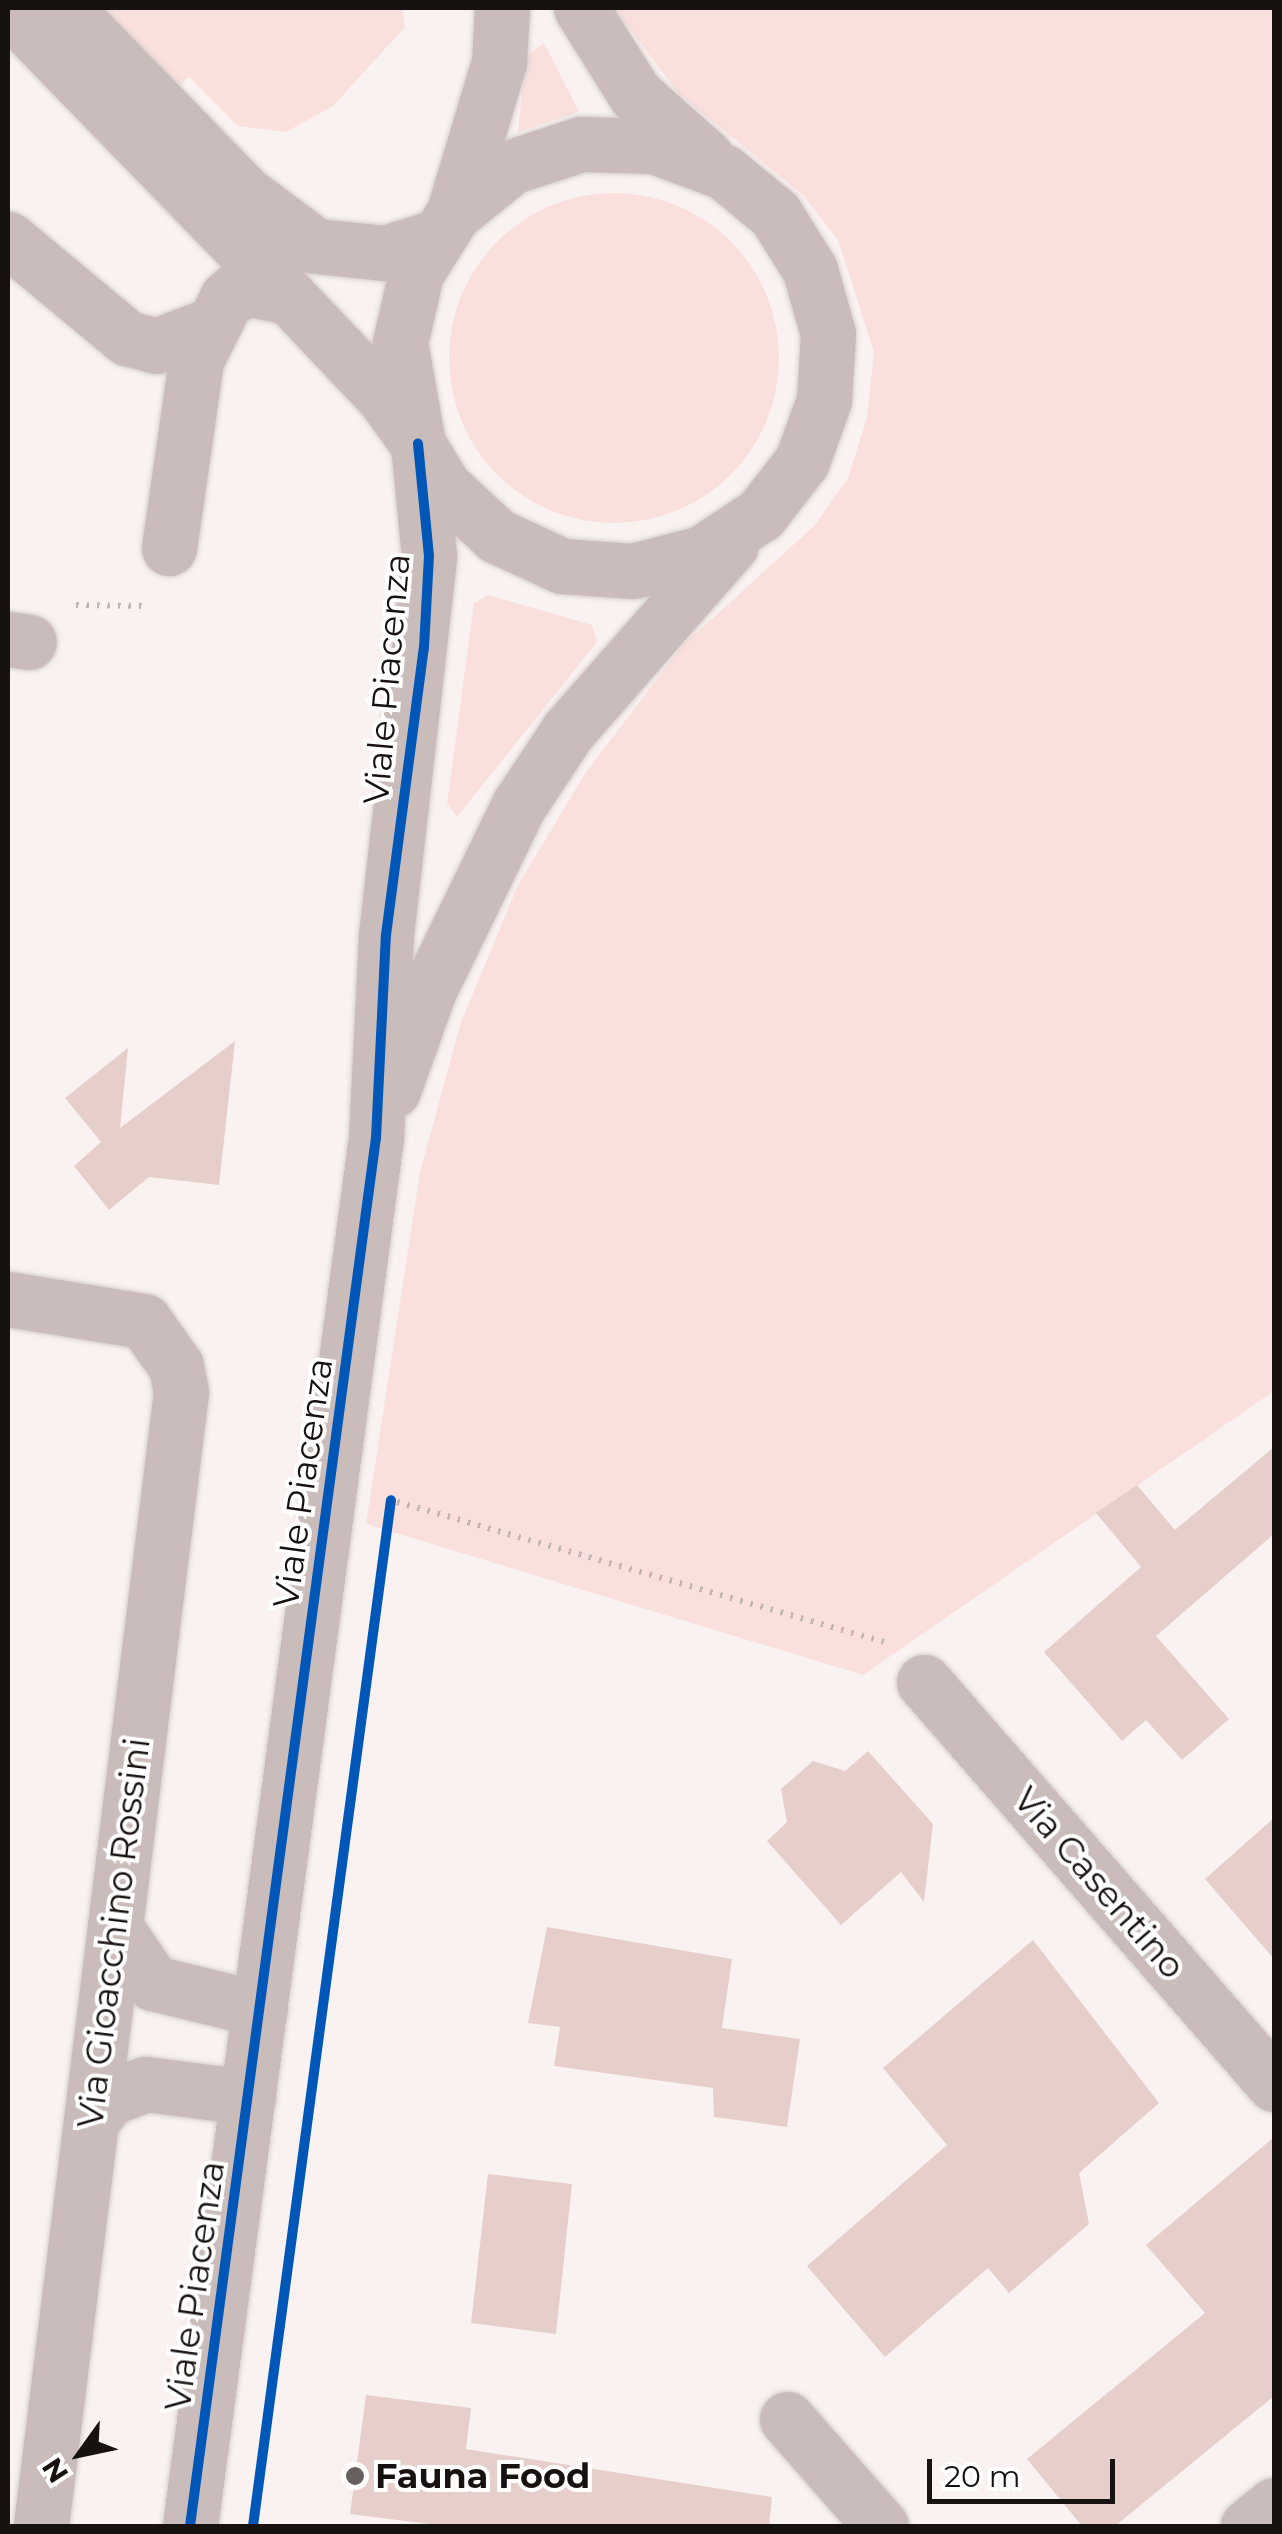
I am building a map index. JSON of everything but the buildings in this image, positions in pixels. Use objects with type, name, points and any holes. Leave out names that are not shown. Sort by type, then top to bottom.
[{"type":"street","points":[[8,8],[246,297],[418,444],[444,488],[497,536],[562,566],[633,571],[702,554],[761,514],[802,462],[824,400],[828,334],[810,270],[775,214],[634,94],[580,8]]},
{"type":"street","points":[[64,8],[246,194],[305,238],[385,253],[446,225],[511,167],[581,144],[654,146],[724,172]]},
{"type":"street","points":[[446,225],[492,96],[502,8]]},
{"type":"street","name":"Viale Piacenza","points":[[190,2526],[376,1138],[386,934],[424,648],[428,556],[418,444],[400,343],[416,274],[446,225]]},
{"type":"street","points":[[8,239],[128,338],[156,346],[246,297],[305,238]]},
{"type":"street","points":[[169,548],[246,297]]},
{"type":"street","name":"Viale Piacenza","points":[[376,1138],[428,992],[519,804],[656,624],[761,514]]},
{"type":"street","name":"Via Gioacchino Rossini","points":[[8,1298],[117,1312],[164,1342],[181,1392],[41,2526]]},
{"type":"street","name":"Via Casentino","points":[[924,1682],[1274,2084]]},
{"type":"street","points":[[115,1927],[153,1984],[260,2009]]},
{"type":"street","points":[[92,2120],[109,2098],[145,2084],[248,2098]]},
{"type":"street","points":[[787,2419],[881,2526]]},
{"type":"street","points":[[1248,2526],[1274,2504]]},
{"type":"path","points":[[18,641],[54,605],[153,606],[169,548]]},
{"type":"path","points":[[331,1482],[880,1640],[924,1682]]},
{"type":"path","points":[[388,1520],[391,1500]]},
{"type":"shaded area","points":[[98,8],[402,8],[405,27],[333,106],[286,132],[238,126],[189,77],[176,89]]},
{"type":"shaded area","points":[[614,8],[1274,8],[1274,1391],[863,1675],[366,1524],[420,1172],[461,1022],[518,885],[586,772],[683,645],[814,526],[848,478],[867,418],[874,352],[838,240],[803,195],[679,94]]},
{"type":"shaded area","points":[[544,43],[579,112],[518,132],[526,56]]},
{"type":"shaded area","points":[[614,193],[646,196],[677,205],[731,241],[767,295],[776,326],[776,390],[767,421],[731,475],[677,511],[646,520],[614,523],[582,520],[551,511],[497,475],[461,421],[452,390],[449,358],[452,326],[461,295],[497,241],[551,205],[582,196]]},
{"type":"shaded area","points":[[488,595],[592,625],[597,642],[457,817],[447,804],[474,603]]},
{"type":"cycle path","points":[[190,2526],[376,1138],[386,935],[424,648],[429,556],[418,444]]},
{"type":"cycle path","points":[[253,2526],[391,1500]]},
{"type":"place","name":"Fauna Food","points":[[355,2476]]}]
